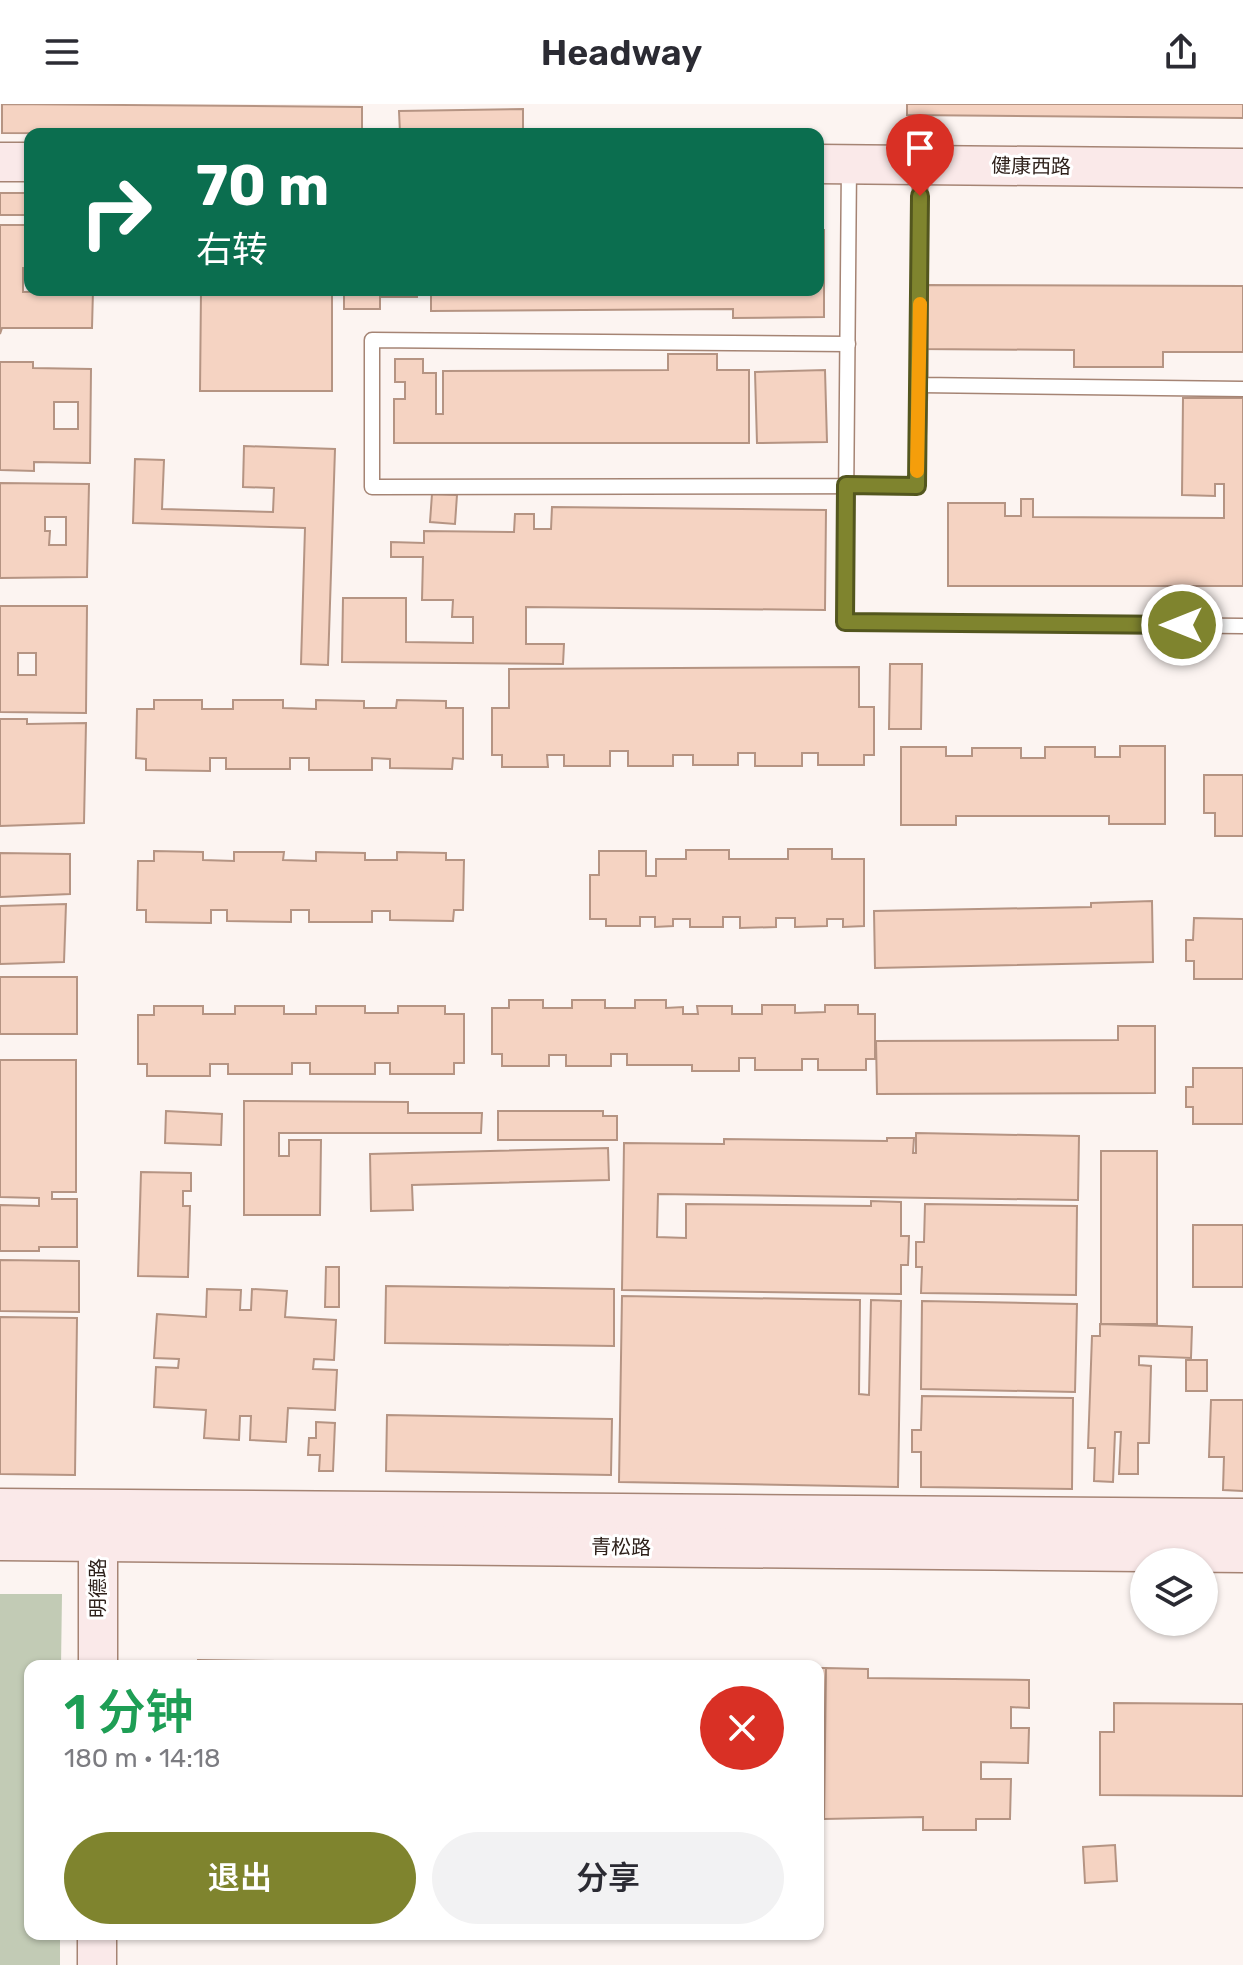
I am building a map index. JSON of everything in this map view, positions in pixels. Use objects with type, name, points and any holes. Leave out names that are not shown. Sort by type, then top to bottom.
[{"type":"main road","points":[[0,162],[24,162]]},
{"type":"main road","name":"健康西路","points":[[833,164],[1243,168]]},
{"type":"main road","name":"青松路","points":[[0,1508],[98,1526],[1243,1553]]},
{"type":"main road","name":"青松路","points":[[0,1541],[98,1526],[1243,1518]]},
{"type":"main road","name":"明德路","points":[[98,1526],[98,1660]]},
{"type":"main road","points":[[97,1940],[97,1965]]},
{"type":"lane","points":[[833,164],[848,344],[845,622],[1243,626]]},
{"type":"lane","points":[[848,344],[372,340],[372,487],[917,486],[920,165]]},
{"type":"lane","points":[[920,385],[1243,389]]},
{"type":"green space","points":[[0,1594],[62,1594],[61,1660],[24,1660],[24,1940],[60,1940],[60,1965],[0,1965]]},
{"type":"building","points":[[2,104],[362,107],[362,128],[24,128],[24,133],[2,133]]},
{"type":"building","points":[[907,104],[1243,104],[1243,118],[907,115]]},
{"type":"building","points":[[523,109],[523,128],[400,128],[399,111]]},
{"type":"building","points":[[0,193],[24,193],[24,215],[0,215]]},
{"type":"building","points":[[0,225],[24,225],[24,296],[93,296],[92,328],[2,328],[0,334]]},
{"type":"building","points":[[921,285],[1243,286],[1243,352],[1163,352],[1163,367],[1074,367],[1074,350],[920,349]]},
{"type":"building","points":[[201,296],[332,296],[332,391],[200,391]]},
{"type":"building","points":[[344,296],[417,296],[380,297],[380,309],[344,309]]},
{"type":"building","points":[[431,296],[824,296],[824,317],[733,318],[733,309],[431,311]]},
{"type":"building","points":[[668,354],[717,354],[717,370],[749,370],[749,443],[394,443],[394,399],[405,399],[405,382],[395,382],[395,359],[423,359],[423,373],[436,373],[436,414],[443,414],[443,371],[668,370]]},
{"type":"building","points":[[0,362],[33,362],[33,368],[91,369],[90,463],[34,462],[34,471],[0,470]],"holes":[[[54,402],[78,402],[78,429],[54,429]]]},
{"type":"building","points":[[825,370],[827,442],[757,443],[755,372]]},
{"type":"building","points":[[1183,398],[1243,398],[1243,586],[948,586],[948,503],[1005,503],[1005,516],[1021,516],[1021,499],[1033,499],[1033,517],[1224,518],[1224,484],[1215,484],[1215,496],[1182,495]]},
{"type":"building","points":[[244,446],[335,449],[328,665],[301,664],[305,528],[133,523],[135,459],[164,460],[162,509],[273,512],[274,488],[243,487]]},
{"type":"building","points":[[0,483],[89,484],[87,577],[0,578]],"holes":[[[45,517],[66,517],[66,545],[49,545],[50,531],[45,531]]]},
{"type":"building","points":[[432,494],[457,495],[455,524],[430,522]]},
{"type":"building","points":[[552,507],[826,510],[825,610],[526,607],[526,644],[564,644],[563,664],[342,662],[343,598],[406,598],[406,642],[473,643],[473,617],[452,617],[453,600],[422,600],[423,557],[391,557],[391,542],[424,543],[424,531],[514,532],[515,514],[534,514],[534,529],[551,529]]},
{"type":"building","points":[[0,606],[87,606],[86,713],[0,712]],"holes":[[[18,653],[36,653],[36,675],[18,675]]]},
{"type":"building","points":[[890,664],[922,664],[921,729],[889,729]]},
{"type":"building","points":[[859,667],[859,707],[874,707],[874,755],[864,755],[864,765],[818,765],[818,753],[802,753],[802,766],[755,766],[755,753],[738,753],[738,765],[693,765],[693,755],[673,755],[673,766],[628,766],[628,751],[610,751],[610,766],[564,766],[564,755],[547,755],[548,767],[502,767],[502,755],[492,755],[492,708],[509,708],[509,669]]},
{"type":"building","points":[[154,700],[202,700],[202,709],[233,709],[233,700],[283,700],[283,708],[316,709],[316,700],[364,701],[364,708],[396,708],[397,700],[446,701],[446,708],[463,708],[463,759],[453,758],[452,769],[390,768],[390,759],[372,758],[372,770],[309,770],[309,758],[290,758],[290,769],[226,769],[226,758],[210,758],[210,771],[146,770],[146,759],[136,758],[137,709],[154,709]]},
{"type":"building","points":[[0,719],[27,719],[27,724],[86,723],[84,823],[0,826]]},
{"type":"building","points":[[1120,746],[1165,746],[1165,824],[1109,824],[1109,816],[956,816],[956,825],[901,825],[901,747],[946,747],[946,756],[972,756],[972,748],[1021,748],[1021,758],[1045,758],[1045,747],[1095,747],[1095,757],[1120,757]]},
{"type":"building","points":[[1204,775],[1243,775],[1243,836],[1215,836],[1215,813],[1204,813]]},
{"type":"building","points":[[788,849],[832,849],[832,859],[864,859],[864,926],[843,927],[843,919],[827,919],[827,926],[795,927],[795,918],[776,918],[776,927],[740,928],[740,917],[723,917],[723,927],[690,927],[690,919],[673,919],[673,926],[655,927],[655,917],[640,917],[640,926],[606,926],[606,919],[590,919],[590,875],[599,875],[599,851],[646,851],[646,876],[656,876],[656,859],[686,859],[686,850],[729,850],[729,859],[788,859]]},
{"type":"building","points":[[154,851],[203,852],[203,860],[234,861],[234,852],[284,852],[283,860],[316,861],[316,852],[365,853],[365,860],[397,860],[397,852],[446,853],[446,860],[464,860],[463,910],[454,910],[453,921],[390,920],[390,911],[372,911],[372,922],[309,922],[309,910],[291,910],[291,922],[227,921],[227,910],[211,910],[211,923],[146,922],[146,910],[137,910],[138,861],[154,861]]},
{"type":"building","points":[[0,853],[70,854],[70,894],[0,897]]},
{"type":"building","points":[[1152,901],[1153,962],[875,968],[874,911],[1091,907],[1091,903]]},
{"type":"building","points":[[66,904],[64,962],[0,964],[0,906]]},
{"type":"building","points":[[1194,918],[1243,919],[1243,979],[1194,979],[1194,961],[1186,961],[1186,940],[1193,940]]},
{"type":"building","points":[[0,977],[77,977],[77,1034],[0,1034]]},
{"type":"building","points":[[509,1000],[543,1000],[543,1008],[572,1008],[572,1000],[605,1000],[605,1008],[635,1008],[635,1000],[666,1000],[666,1008],[683,1007],[683,1014],[698,1014],[697,1006],[732,1006],[732,1014],[762,1014],[762,1005],[795,1005],[795,1013],[825,1012],[825,1005],[858,1005],[858,1014],[875,1014],[875,1059],[866,1059],[866,1070],[818,1070],[818,1059],[802,1059],[802,1070],[755,1070],[755,1058],[739,1058],[739,1071],[692,1071],[692,1065],[627,1065],[627,1054],[611,1054],[611,1066],[566,1066],[566,1055],[549,1055],[549,1066],[502,1066],[502,1054],[492,1054],[492,1008],[509,1008]]},
{"type":"building","points":[[154,1006],[203,1006],[203,1014],[235,1014],[235,1006],[284,1006],[284,1014],[316,1014],[316,1006],[365,1006],[365,1013],[398,1013],[398,1006],[445,1006],[445,1014],[464,1014],[464,1063],[454,1063],[454,1074],[390,1074],[390,1063],[375,1063],[375,1074],[310,1074],[310,1063],[292,1063],[292,1074],[228,1074],[228,1064],[210,1064],[210,1076],[147,1076],[147,1064],[138,1064],[138,1015],[154,1015]]},
{"type":"building","points":[[1118,1026],[1155,1026],[1155,1093],[877,1094],[876,1041],[1118,1040]]},
{"type":"building","points":[[0,1060],[76,1060],[76,1192],[52,1192],[52,1199],[77,1199],[77,1247],[0,1251],[0,1205],[39,1206],[39,1198],[0,1197]]},
{"type":"building","points":[[1193,1068],[1243,1068],[1243,1124],[1193,1124],[1193,1107],[1186,1107],[1186,1087],[1193,1087]]},
{"type":"building","points":[[244,1101],[408,1102],[408,1113],[482,1113],[481,1133],[279,1133],[279,1156],[289,1156],[289,1140],[321,1140],[320,1215],[244,1215]]},
{"type":"building","points":[[166,1111],[222,1114],[221,1145],[165,1143]]},
{"type":"building","points":[[498,1111],[603,1111],[603,1116],[617,1116],[617,1140],[498,1140]]},
{"type":"building","points":[[916,1133],[1079,1136],[1078,1200],[658,1194],[657,1237],[686,1238],[686,1204],[871,1206],[871,1201],[901,1202],[901,1236],[909,1236],[908,1265],[901,1265],[901,1294],[622,1290],[624,1143],[724,1144],[724,1139],[887,1141],[887,1138],[914,1138],[913,1153],[916,1153]]},
{"type":"building","points":[[608,1148],[609,1180],[412,1185],[413,1210],[371,1211],[370,1154]]},
{"type":"building","points":[[1101,1151],[1157,1151],[1157,1324],[1101,1324]]},
{"type":"building","points":[[141,1172],[191,1173],[191,1191],[183,1191],[183,1206],[190,1206],[188,1277],[138,1276]]},
{"type":"building","points":[[925,1204],[1077,1206],[1076,1295],[921,1293],[922,1267],[916,1267],[916,1242],[924,1242]]},
{"type":"building","points":[[1193,1225],[1243,1225],[1243,1287],[1193,1287]]},
{"type":"building","points":[[0,1260],[79,1261],[79,1312],[0,1311]]},
{"type":"building","points":[[326,1267],[339,1267],[339,1307],[325,1307]]},
{"type":"building","points":[[386,1286],[614,1289],[614,1346],[385,1343]]},
{"type":"building","points":[[207,1289],[241,1290],[240,1310],[251,1310],[252,1289],[287,1291],[285,1317],[336,1320],[334,1360],[314,1359],[313,1369],[337,1370],[335,1410],[288,1408],[286,1442],[250,1440],[251,1416],[240,1416],[239,1440],[204,1438],[206,1410],[154,1407],[156,1367],[178,1368],[179,1359],[154,1358],[157,1314],[206,1317]]},
{"type":"building","points":[[622,1296],[860,1300],[859,1394],[869,1395],[871,1300],[901,1301],[898,1487],[619,1482]]},
{"type":"building","points":[[922,1301],[1077,1304],[1075,1392],[921,1389]]},
{"type":"building","points":[[0,1317],[77,1318],[75,1475],[0,1474]]},
{"type":"building","points":[[1100,1324],[1192,1327],[1191,1358],[1139,1356],[1139,1365],[1151,1366],[1149,1443],[1138,1443],[1138,1474],[1119,1474],[1121,1432],[1115,1432],[1113,1482],[1094,1481],[1095,1448],[1088,1448],[1092,1336],[1100,1336]]},
{"type":"building","points":[[1186,1360],[1207,1360],[1207,1391],[1186,1391]]},
{"type":"building","points":[[922,1396],[1073,1398],[1072,1489],[921,1487],[921,1452],[912,1452],[912,1430],[921,1430]]},
{"type":"building","points":[[1211,1400],[1243,1400],[1243,1491],[1223,1490],[1224,1457],[1209,1457]]},
{"type":"building","points":[[387,1415],[612,1419],[611,1475],[386,1471]]},
{"type":"building","points":[[316,1422],[335,1423],[333,1471],[319,1471],[320,1455],[308,1455],[309,1438],[316,1438]]},
{"type":"building","points":[[824,1668],[826,1668],[824,1768]]},
{"type":"building","points":[[826,1668],[868,1669],[868,1678],[1029,1680],[1029,1708],[1011,1707],[1011,1728],[1029,1728],[1028,1763],[981,1762],[981,1779],[1011,1779],[1010,1819],[976,1819],[976,1830],[923,1830],[923,1817],[824,1819]]},
{"type":"building","points":[[1114,1703],[1243,1704],[1243,1796],[1100,1795],[1100,1732],[1114,1732]]},
{"type":"building","points":[[1115,1845],[1117,1881],[1085,1883],[1083,1847]]},
{"type":"slow traffic","points":[[917,471],[920,304]]},
{"type":"route","points":[[920,196],[917,486],[846,485],[845,622],[1182,625]]}]
